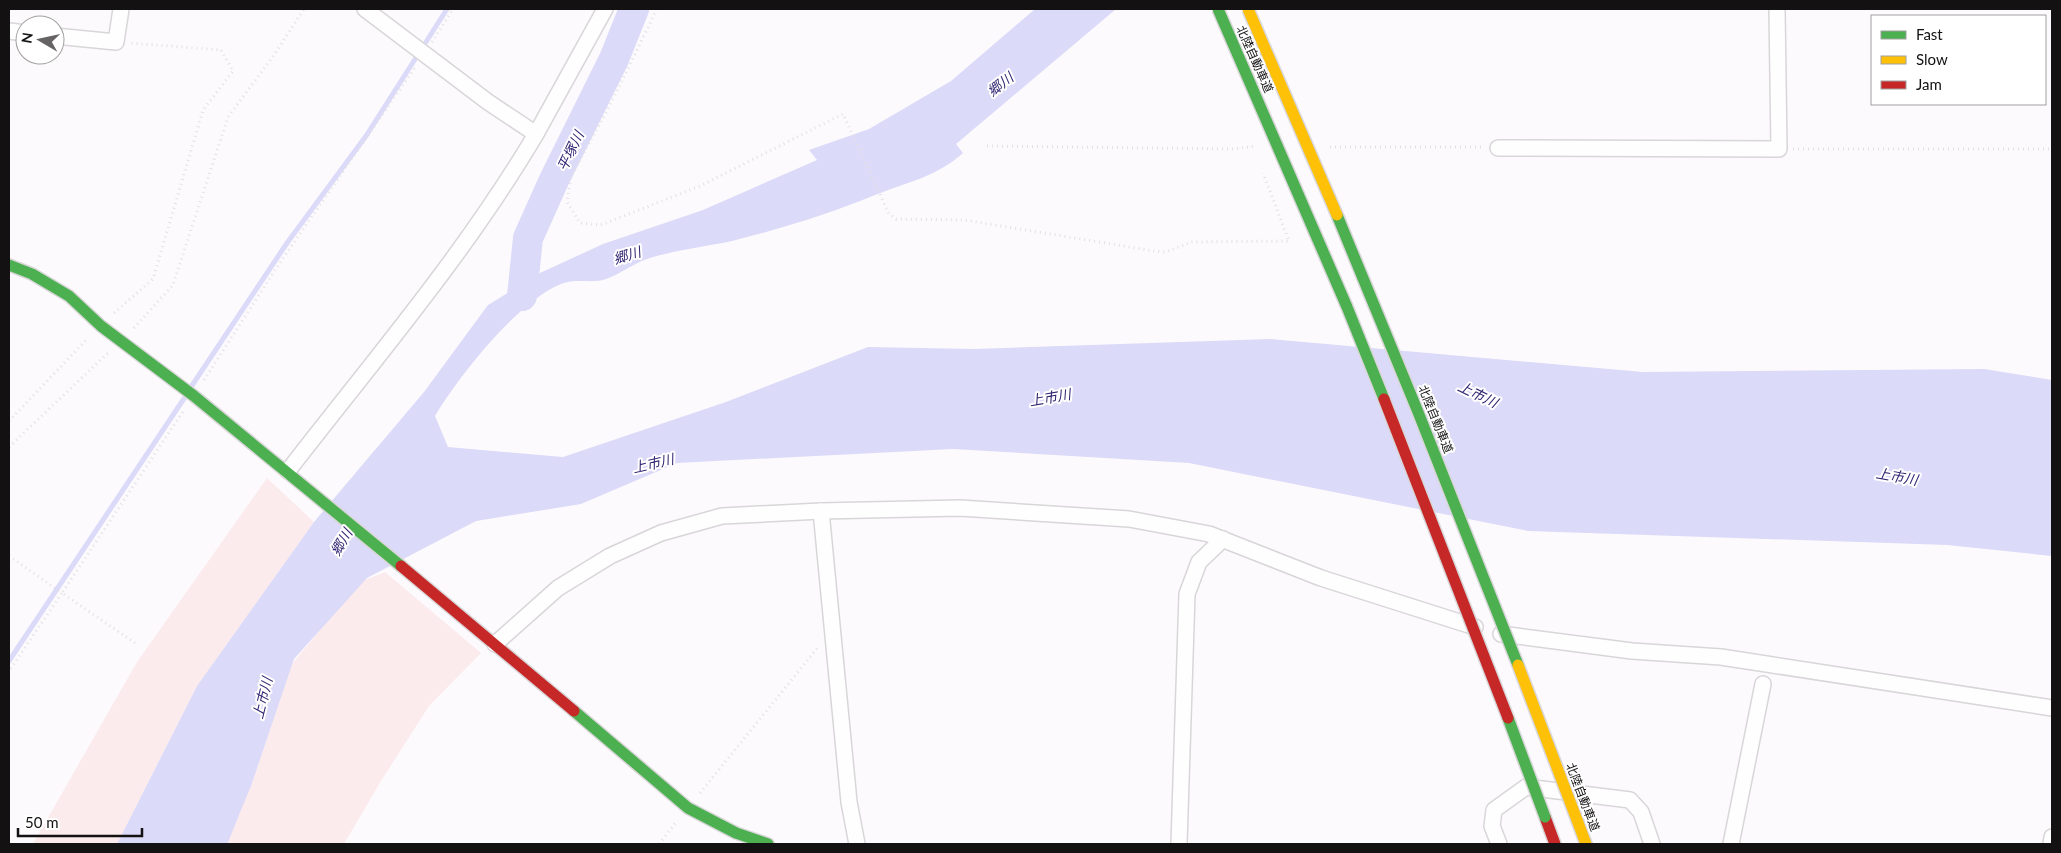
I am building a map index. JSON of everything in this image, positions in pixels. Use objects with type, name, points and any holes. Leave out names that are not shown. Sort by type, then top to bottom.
[{"type":"main road","name":"北陸自動車道","points":[[1218,9],[1347,308],[1452,571],[1555,844]]},
{"type":"main road","name":"北陸自動車道","points":[[1248,9],[1376,304],[1479,563],[1586,844]]},
{"type":"main road","points":[[9,265],[32,274],[69,296],[101,326],[194,396],[291,474],[688,808],[736,833],[768,844]]},
{"type":"street","points":[[65,37],[116,42],[121,9]]},
{"type":"street","points":[[365,9],[488,102],[536,134]]},
{"type":"street","points":[[291,474],[476,228],[510,178],[605,9]]},
{"type":"street","points":[[1498,148],[1778,149],[1777,9]]},
{"type":"street","points":[[491,641],[558,588],[610,556],[661,533],[722,516],[821,511],[960,508],[1130,519],[1209,534],[1321,578],[1496,634],[1632,651],[1721,657],[2052,708]]},
{"type":"street","points":[[821,511],[849,802],[857,844]]},
{"type":"street","points":[[1179,844],[1187,594],[1198,562],[1223,539]]},
{"type":"street","points":[[1731,844],[1763,684]]},
{"type":"street","points":[[1499,844],[1492,826],[1494,810],[1526,787],[1630,800],[1640,812],[1652,844]]},
{"type":"street","points":[[2051,844],[2052,837]]},
{"type":"path","points":[[132,330],[152,311],[173,285],[228,118],[274,55],[304,9]]},
{"type":"path","points":[[9,671],[194,396],[277,266],[453,9]]},
{"type":"path","points":[[657,9],[609,107],[571,176],[567,202],[580,223],[601,225],[700,186],[843,114],[889,214],[896,219],[964,220],[1154,251],[1165,252],[1192,242],[1289,242],[1260,164]]},
{"type":"path","points":[[9,421],[101,326],[153,279],[203,110],[233,71],[221,50],[116,42]]},
{"type":"path","points":[[987,146],[1233,150],[1263,146]]},
{"type":"path","points":[[1253,146],[1256,155]]},
{"type":"path","points":[[1322,147],[1498,148]]},
{"type":"path","points":[[1778,149],[2052,148]]},
{"type":"path","points":[[9,447],[113,349]]},
{"type":"path","points":[[9,556],[135,644]]},
{"type":"path","points":[[659,844],[833,628]]},
{"type":"shaded area","points":[[267,478],[314,522],[197,686],[117,844],[33,844],[137,662]]},
{"type":"shaded area","points":[[385,572],[481,653],[429,706],[381,781],[344,844],[202,844],[250,789],[292,664],[360,582]]},
{"type":"water","name":"郷川","points":[[1035,9],[1116,9],[956,144],[963,153],[932,173],[804,221],[732,241],[657,256],[642,261],[606,279],[567,282],[544,293],[527,306],[491,341],[459,381],[435,416],[448,447],[563,457],[726,402],[868,347],[974,349],[1270,339],[1643,372],[1984,369],[2052,380],[2052,556],[1947,545],[1528,531],[1189,463],[953,449],[677,463],[581,504],[476,521],[367,578],[294,659],[250,789],[202,844],[117,844],[197,686],[314,522],[424,392],[488,305],[540,273],[603,244],[703,210],[817,160],[809,150],[869,129],[951,81]]},
{"type":"waterway","points":[[191,387],[287,243],[366,136],[447,9]]},
{"type":"waterway","name":"平塚川","points":[[522,296],[528,238],[554,180],[614,59],[634,9]]},
{"type":"waterway","points":[[9,661],[185,397]]},
{"type":"waterway","name":"上市川","points":[[211,844],[235,785]]},
{"type":"traffic: fast","points":[[1218,9],[1347,307],[1384,399]]},
{"type":"traffic: fast","points":[[1337,215],[1418,412],[1518,665]]},
{"type":"traffic: fast","points":[[9,265],[32,274],[69,296],[101,326],[194,396],[401,566]]},
{"type":"traffic: fast","points":[[574,711],[688,808],[736,833],[768,844]]},
{"type":"traffic: fast","points":[[1508,718],[1545,817]]},
{"type":"traffic: slow","points":[[1248,9],[1337,215]]},
{"type":"traffic: slow","points":[[1518,665],[1577,820]]},
{"type":"traffic: slow","points":[[1577,820],[1586,844]]},
{"type":"traffic: jam","points":[[1384,399],[1508,718]]},
{"type":"traffic: jam","points":[[401,566],[574,711]]},
{"type":"traffic: jam","points":[[1545,817],[1555,844]]}]
